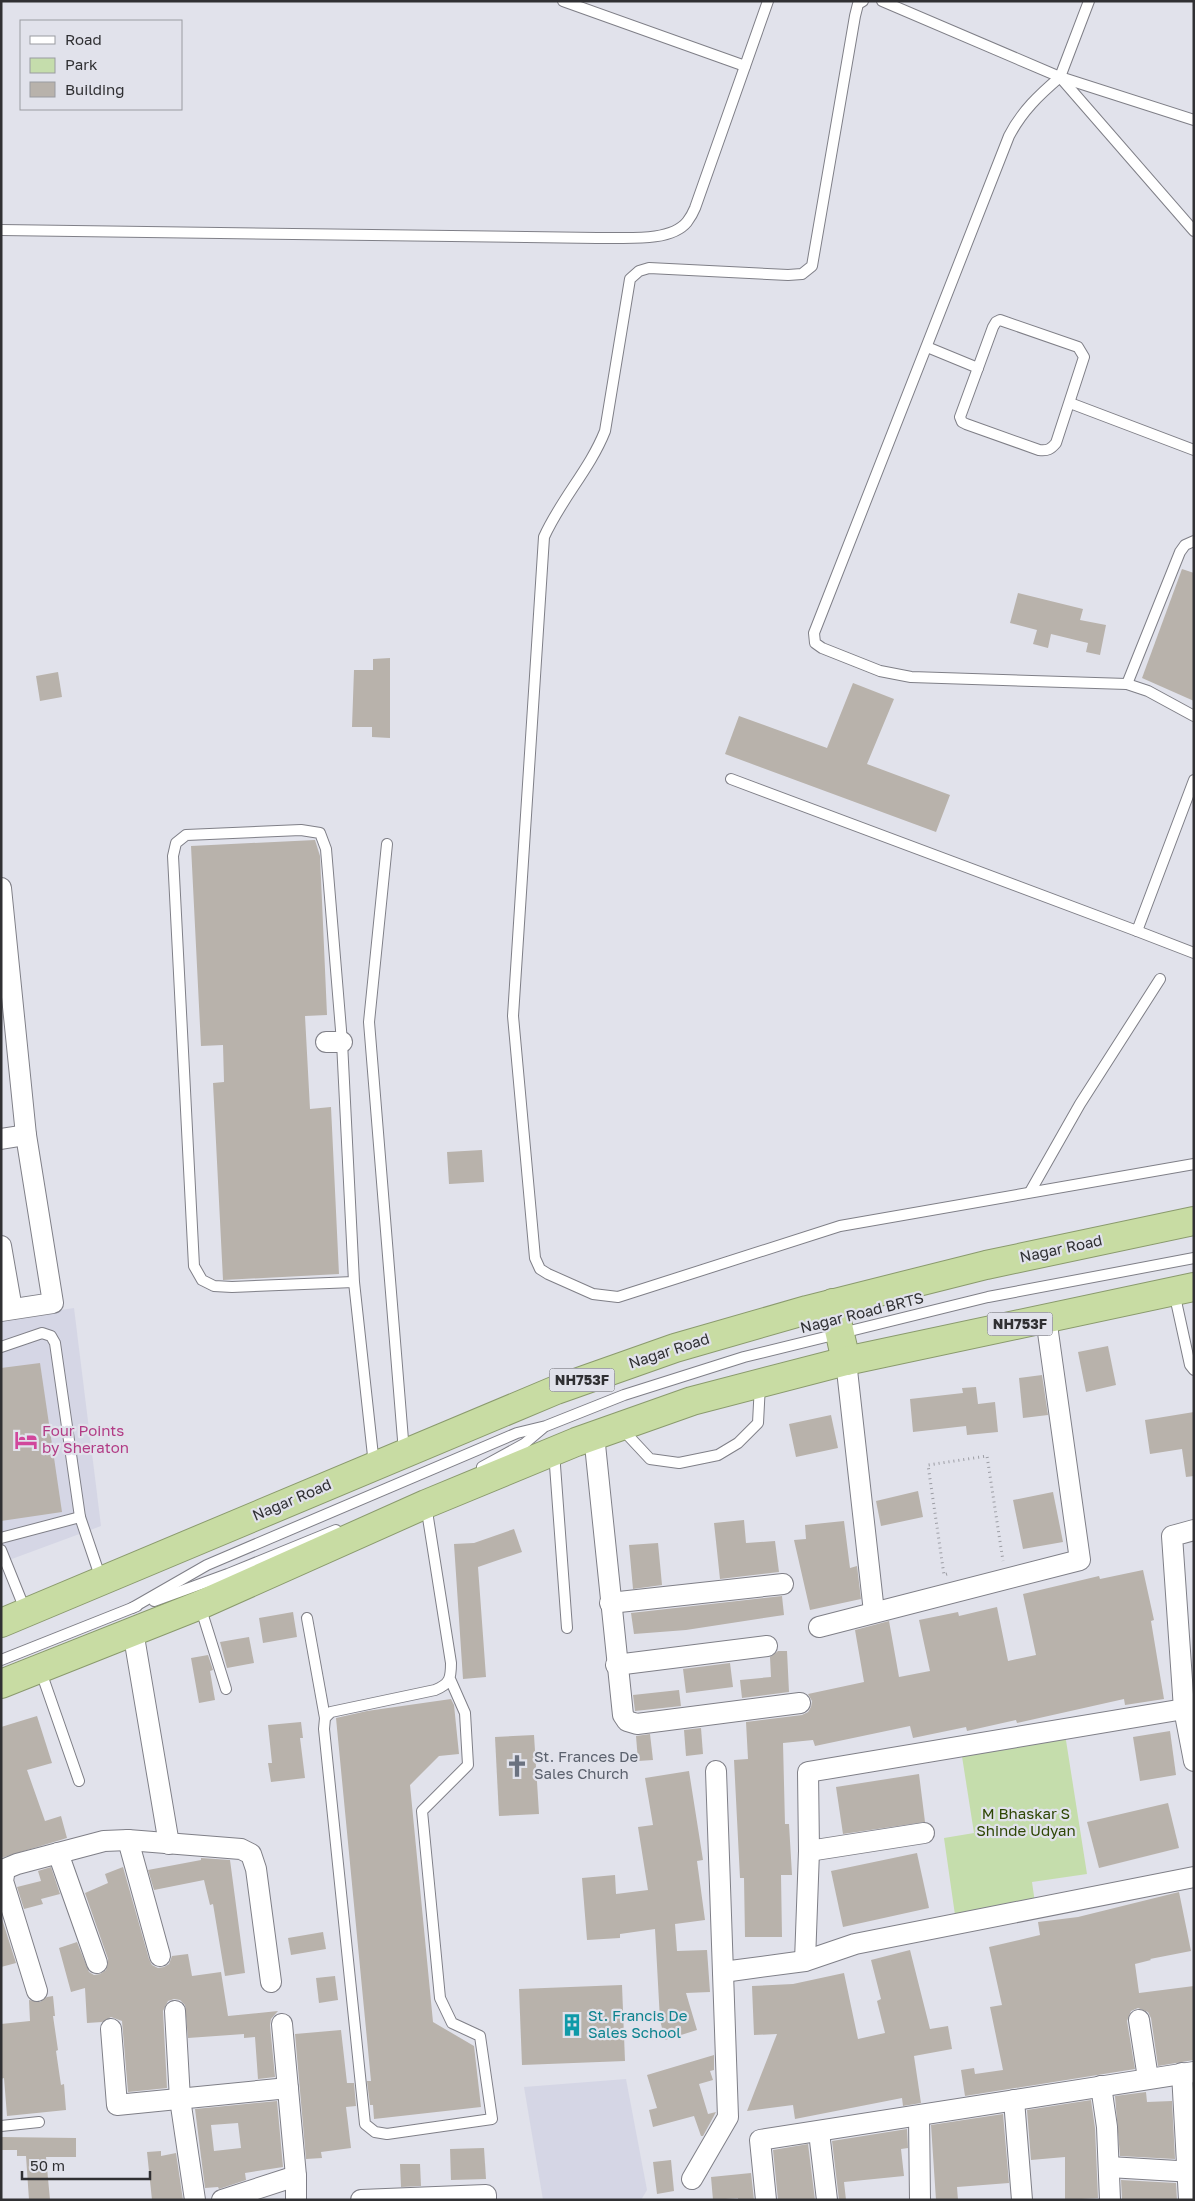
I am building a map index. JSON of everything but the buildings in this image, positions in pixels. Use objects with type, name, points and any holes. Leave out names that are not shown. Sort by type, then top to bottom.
[{"type":"highway","name":"Nagar Road","points":[[1,1624],[556,1390],[675,1348],[833,1303],[986,1265],[1194,1221]]},
{"type":"highway","name":"NH753F","points":[[1,1684],[40,1668],[133,1619],[200,1605],[426,1504],[550,1438],[594,1435],[692,1401],[846,1361],[1184,1289]]},
{"type":"highway","points":[[833,1303],[846,1361]]},
{"type":"street","points":[[1,890],[26,1135],[53,1304],[7,1310],[1,1246]]},
{"type":"street","points":[[1,1138],[26,1135]]},
{"type":"street","points":[[819,1627],[1080,1560],[1046,1318]]},
{"type":"street","points":[[846,1361],[874,1612]]},
{"type":"street","points":[[594,1435],[616,1665],[623,1715],[628,1721],[637,1724],[800,1703]]},
{"type":"street","points":[[1194,1530],[1172,1536],[1184,1708],[1194,1761]]},
{"type":"street","points":[[610,1603],[783,1584]]},
{"type":"street","points":[[133,1619],[169,1844]]},
{"type":"street","points":[[616,1665],[766,1646]]},
{"type":"street","points":[[805,1961],[809,1851],[808,1772],[1184,1708]]},
{"type":"street","points":[[692,2179],[728,2117],[716,1771]]},
{"type":"street","points":[[809,1851],[924,1833]]},
{"type":"street","points":[[128,1840],[160,1956]]},
{"type":"street","points":[[37,1991],[3,1881],[5,1869],[104,1841],[128,1840],[241,1848],[251,1854],[256,1869],[271,1982]]},
{"type":"street","points":[[58,1853],[97,1963]]},
{"type":"street","points":[[723,1972],[805,1961],[855,1944],[1194,1877]]},
{"type":"street","points":[[175,2011],[180,2098],[195,2200]]},
{"type":"street","points":[[1139,2020],[1148,2078]]},
{"type":"street","points":[[282,2024],[296,2176],[296,2200]]},
{"type":"street","points":[[111,2029],[117,2105],[288,2088]]},
{"type":"street","points":[[766,2200],[760,2140],[820,2132],[1188,2072],[1191,2172],[1189,2200]]},
{"type":"street","points":[[1102,2086],[1107,2127],[1110,2200]]},
{"type":"street","points":[[1014,2100],[1022,2200]]},
{"type":"street","points":[[918,2116],[920,2200]]},
{"type":"street","points":[[820,2132],[827,2200]]},
{"type":"street","points":[[1109,2167],[1191,2172]]},
{"type":"street","points":[[222,2200],[296,2176]]},
{"type":"street","points":[[361,2200],[486,2195],[486,2200]]},
{"type":"lane","points":[[563,1],[745,66]]},
{"type":"lane","points":[[1,230],[597,238],[657,236],[673,232],[686,223],[695,208],[768,1]]},
{"type":"lane","points":[[863,1],[858,4],[854,16],[812,266],[802,274],[788,275],[649,268],[638,271],[630,279],[606,431],[597,452],[554,515],[544,537],[513,1016],[535,1258],[540,1269],[548,1274],[593,1294],[618,1297],[840,1226],[1194,1164]]},
{"type":"lane","points":[[882,1],[1060,77],[1194,120]]},
{"type":"lane","points":[[1089,1],[1060,77],[1029,104],[1018,117],[1009,136],[814,634],[815,643],[822,648],[880,671],[911,677],[1126,684],[1148,691],[1194,716]]},
{"type":"lane","points":[[1060,77],[1194,231]]},
{"type":"lane","points":[[1000,320],[1078,347],[1084,357],[1084,363],[1056,443],[1051,449],[1040,450],[962,422],[960,417],[978,368],[993,327],[1000,320]]},
{"type":"lane","points":[[927,347],[978,368]]},
{"type":"lane","points":[[1070,403],[1194,450]]},
{"type":"lane","points":[[1126,684],[1180,552],[1185,545],[1194,541]]},
{"type":"lane","points":[[731,779],[1194,953]]},
{"type":"lane","points":[[1137,930],[1194,780]]},
{"type":"lane","points":[[354,1282],[232,1287],[214,1286],[202,1280],[194,1266],[173,856],[176,843],[186,835],[301,830],[320,833],[326,849],[334,1042],[354,1282],[374,1466]]},
{"type":"lane","points":[[387,844],[369,1022],[404,1453]]},
{"type":"lane","points":[[1030,1192],[1080,1104],[1160,979]]},
{"type":"lane","name":"Nagar Road BRTS","points":[[550,1438],[624,1394],[744,1357],[988,1297],[1194,1258]]},
{"type":"lane","points":[[1184,1289],[1190,1365],[1194,1370]]},
{"type":"lane","points":[[1,1347],[42,1333],[51,1336],[55,1343],[80,1517],[102,1581]]},
{"type":"lane","points":[[620,1426],[650,1459],[679,1463],[718,1455],[738,1443],[758,1423],[760,1383]]},
{"type":"lane","points":[[133,1619],[207,1565],[508,1437],[550,1438]]},
{"type":"lane","points":[[471,1472],[524,1444],[550,1438]]},
{"type":"lane","points":[[550,1438],[567,1628]]},
{"type":"lane","points":[[307,1618],[325,1718],[326,1746],[365,2124],[375,2132],[387,2134],[492,2119],[480,2036],[452,2023],[440,1998],[422,1811],[468,1766],[465,1713],[450,1680],[452,1663],[426,1504]]},
{"type":"lane","points":[[1,1538],[80,1517]]},
{"type":"lane","points":[[1,1660],[133,1619],[228,1574],[346,1525]]},
{"type":"lane","points":[[1,1550],[26,1613]]},
{"type":"lane","points":[[200,1605],[226,1689]]},
{"type":"lane","points":[[40,1668],[79,1781]]},
{"type":"lane","points":[[325,1718],[331,1712],[435,1690],[444,1686],[450,1680]]},
{"type":"lane","points":[[1,2126],[39,2122]]},
{"type":"path","points":[[952,1573],[944,1575],[928,1466],[987,1456],[1004,1564]]},
{"type":"shaded area","name":"Four Points by Sheraton","points":[[74,1308],[101,1526],[1,1563],[1,1319]]},
{"type":"shaded area","points":[[626,2079],[647,2190],[641,2200],[543,2200],[524,2087]]},
{"type":"green space","name":"M Bhaskar S Shinde Udyan","points":[[1065,1734],[1087,1874],[1032,1882],[1035,1903],[955,1915],[944,1838],[974,1833],[961,1750]]},
{"type":"place","name":"Four Points by Sheraton","points":[[26,1440]]},
{"type":"place","name":"St. Frances De Sales Church","points":[[517,1766]]},
{"type":"place","name":"St. Francis De Sales School","points":[[572,2025]]}]
